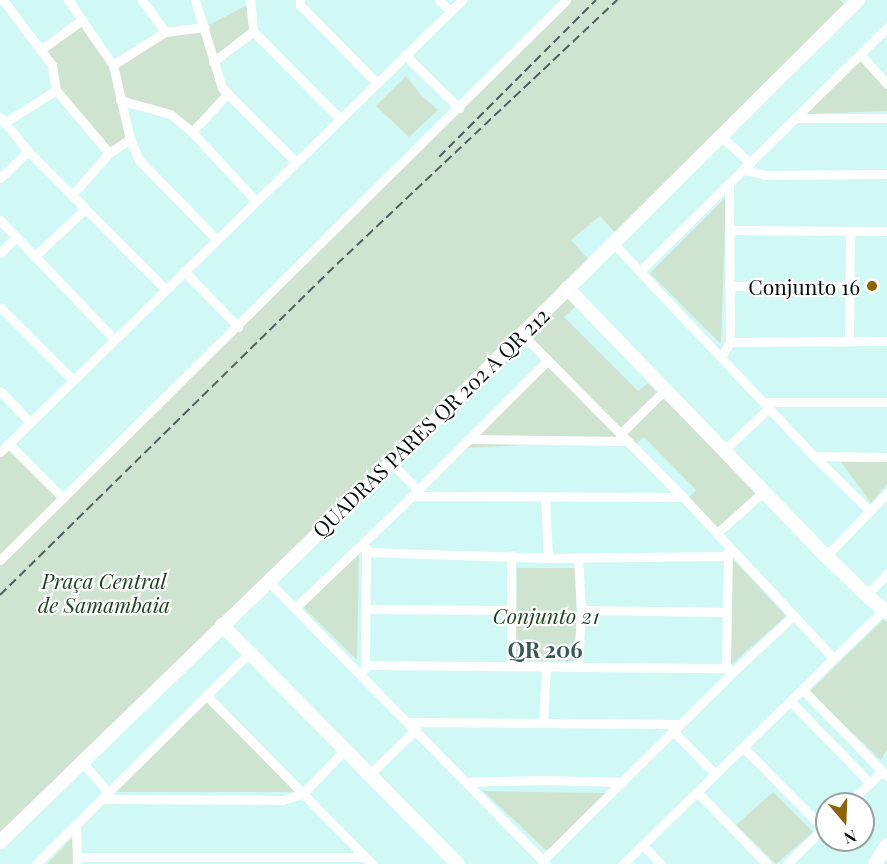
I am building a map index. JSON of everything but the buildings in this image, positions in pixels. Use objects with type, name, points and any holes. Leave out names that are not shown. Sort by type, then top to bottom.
[{"type":"street","points":[[3,0],[54,69],[56,90],[109,153]]},
{"type":"street","points":[[68,0],[112,65],[130,139],[146,169],[216,239]]},
{"type":"street","points":[[142,0],[165,32]]},
{"type":"street","points":[[195,0],[205,27],[219,81],[296,162]]},
{"type":"street","points":[[250,0],[253,31],[339,118]]},
{"type":"street","points":[[300,0],[300,5],[376,82]]},
{"type":"street","points":[[440,0],[450,11]]},
{"type":"street","points":[[0,452],[462,0]]},
{"type":"street","points":[[0,560],[566,0]]},
{"type":"street","name":"QUADRAS PARES QR 202 A QR 212","points":[[0,842],[390,462],[858,0]]},
{"type":"street","points":[[40,50],[82,20]]},
{"type":"street","points":[[112,65],[165,32],[205,27]]},
{"type":"street","points":[[640,271],[729,186],[887,27]]},
{"type":"street","points":[[213,62],[253,31]]},
{"type":"street","points":[[860,54],[887,84]]},
{"type":"street","points":[[405,55],[459,108]]},
{"type":"street","points":[[56,90],[2,120],[28,151],[165,289]]},
{"type":"street","points":[[192,132],[228,93]]},
{"type":"street","points":[[120,100],[170,114],[192,132],[256,201]]},
{"type":"street","points":[[797,118],[887,118]]},
{"type":"street","points":[[721,136],[747,167],[765,175],[887,174]]},
{"type":"street","points":[[72,195],[109,153],[130,139]]},
{"type":"street","points":[[0,178],[28,151]]},
{"type":"street","points":[[721,357],[730,342],[729,186]]},
{"type":"street","points":[[34,257],[86,207]]},
{"type":"street","points":[[0,220],[114,339]]},
{"type":"street","points":[[730,230],[887,231]]},
{"type":"street","points":[[849,340],[850,231]]},
{"type":"street","points":[[0,254],[16,237]]},
{"type":"street","points":[[613,243],[814,456],[869,510]]},
{"type":"street","points":[[184,271],[238,327]]},
{"type":"street","points":[[729,286],[849,286]]},
{"type":"street","points":[[567,288],[826,556],[885,610],[623,864]]},
{"type":"street","points":[[0,307],[73,380]]},
{"type":"street","points":[[521,333],[683,497],[833,658]]},
{"type":"street","points":[[730,342],[887,341]]},
{"type":"street","points":[[295,608],[415,493],[548,360]]},
{"type":"street","points":[[620,434],[665,390]]},
{"type":"street","points":[[0,391],[30,422]]},
{"type":"street","points":[[723,451],[767,405],[887,402]]},
{"type":"street","points":[[468,439],[628,441]]},
{"type":"street","points":[[8,443],[63,498]]},
{"type":"street","points":[[814,456],[887,457]]},
{"type":"street","points":[[390,462],[415,493],[545,498],[683,497]]},
{"type":"street","points":[[717,533],[763,492]]},
{"type":"street","points":[[826,556],[887,493]]},
{"type":"street","points":[[545,498],[548,558]]},
{"type":"street","points":[[365,540],[367,552],[365,679]]},
{"type":"street","points":[[727,545],[726,612],[730,669]]},
{"type":"street","points":[[367,552],[548,558],[728,556]]},
{"type":"street","points":[[511,555],[511,666]]},
{"type":"street","points":[[578,558],[581,610],[578,666]]},
{"type":"street","points":[[866,595],[887,574]]},
{"type":"street","points":[[268,581],[468,782],[544,862],[680,724],[730,669],[793,616]]},
{"type":"street","points":[[366,609],[511,610]]},
{"type":"street","points":[[581,610],[726,612]]},
{"type":"street","points":[[222,625],[458,864]]},
{"type":"street","points":[[36,864],[250,652]]},
{"type":"street","points":[[365,665],[730,669]]},
{"type":"street","points":[[543,722],[546,666]]},
{"type":"street","points":[[802,689],[884,773],[861,792]]},
{"type":"street","points":[[207,696],[368,860]]},
{"type":"street","points":[[790,701],[870,783]]},
{"type":"street","points":[[370,774],[412,725],[543,722],[680,724]]},
{"type":"street","points":[[673,731],[715,774]]},
{"type":"street","points":[[743,747],[815,816]]},
{"type":"street","points":[[106,796],[283,800],[302,794],[346,749]]},
{"type":"street","points":[[83,763],[106,796]]},
{"type":"street","points":[[468,782],[623,782]]},
{"type":"street","points":[[697,792],[767,864]]},
{"type":"street","points":[[76,824],[77,860],[368,860]]},
{"type":"street","points":[[787,864],[815,836]]},
{"type":"street","points":[[643,845],[661,864]]},
{"type":"street","points":[[875,864],[887,845]]},
{"type":"green space","name":"Praça Central de Samambaia","points":[[565,0],[840,0],[845,5],[618,236],[600,216],[571,240],[591,262],[0,839],[0,452],[8,443],[63,497]]},
{"type":"green space","points":[[251,3],[253,31],[213,62],[228,93],[192,132],[170,114],[121,101],[130,139],[109,153],[57,85],[40,50],[82,20],[112,65],[165,32],[205,27]]},
{"type":"green space","points":[[860,57],[887,88],[887,111],[806,114]]},
{"type":"green space","points":[[406,76],[421,95],[438,110],[409,137],[376,106]]},
{"type":"green space","points":[[726,197],[721,344],[650,273]]},
{"type":"green space","points":[[566,297],[575,307],[564,317],[638,391],[648,383],[662,397],[620,440],[465,448],[548,367],[607,427],[523,338]]},
{"type":"green space","points":[[663,398],[759,493],[713,535],[683,503],[696,490],[644,437],[630,449],[622,440]]},
{"type":"green space","points":[[841,462],[887,462],[887,484],[871,503]]},
{"type":"green space","points":[[359,552],[357,660],[302,606]]},
{"type":"green space","points":[[730,556],[786,616],[731,665]]},
{"type":"green space","name":"Conjunto 21","points":[[517,568],[577,568],[576,661],[516,661]]},
{"type":"green space","points":[[883,620],[887,622],[887,749],[881,760],[809,692]]},
{"type":"green space","points":[[205,700],[296,792],[114,792]]},
{"type":"green space","points":[[483,791],[608,793],[547,851]]},
{"type":"green space","points":[[773,792],[813,832],[776,864],[736,825]]},
{"type":"green space","points":[[73,837],[73,864],[47,864]]},
{"type":"railway","points":[[439,157],[596,0]]},
{"type":"railway","points":[[0,595],[337,264],[617,0]]},
{"type":"place","name":"Conjunto 16","points":[[872,286]]},
{"type":"district","name":"QR 206","points":[[545,650]]}]
